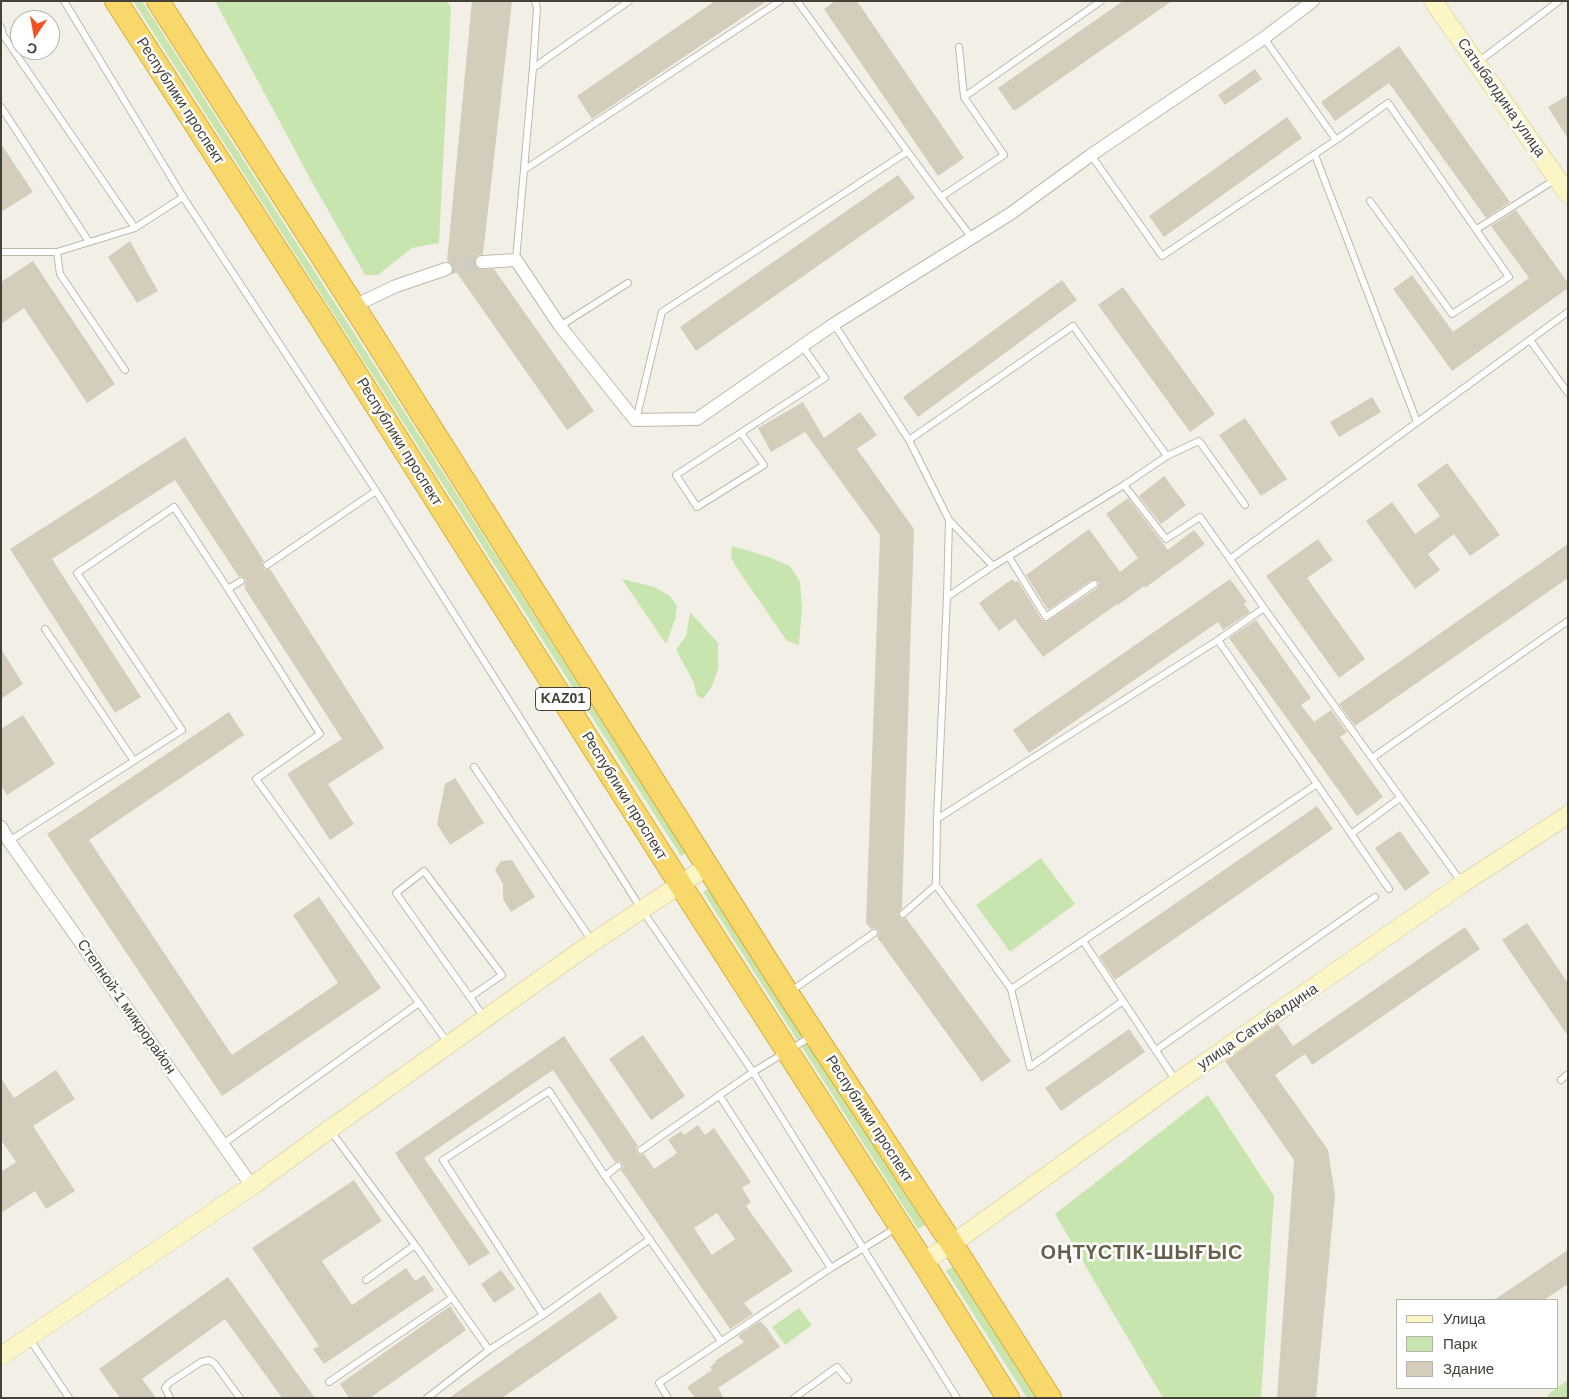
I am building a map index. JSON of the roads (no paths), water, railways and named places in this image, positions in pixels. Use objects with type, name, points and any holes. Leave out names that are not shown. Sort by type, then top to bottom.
[{"type":"highway","name":"Республики проспект","points":[[116,1],[900,1225],[1008,1398]]},
{"type":"highway","name":"Республики проспект","points":[[158,1],[354,306],[814,1035],[952,1244],[1050,1398]]},
{"type":"street","name":"Сатыбалдина улица","points":[[1433,1],[1568,194]]},
{"type":"street","points":[[482,262],[516,260],[560,326],[636,420],[697,419],[834,324],[1010,214],[1264,38],[1306,3]]},
{"type":"street","points":[[354,306],[396,286],[446,269]]},
{"type":"street","name":"улица Сатыбалдина","points":[[952,1244],[1177,1082],[1462,884],[1568,815]]},
{"type":"street","name":"Степной-1 микрорайон","points":[[1,827],[252,1186]]},
{"type":"street","points":[[1,1356],[252,1186],[593,942],[708,866]]},
{"type":"street","points":[[923,1262],[952,1244]]},
{"type":"lane","points":[[64,1],[183,196],[376,491],[642,910],[753,1072],[957,1398]]},
{"type":"lane","points":[[516,260],[533,68],[537,8],[535,1]]},
{"type":"lane","points":[[533,68],[629,1]]},
{"type":"lane","points":[[524,170],[780,1]]},
{"type":"lane","points":[[797,1],[972,238]]},
{"type":"lane","points":[[964,97],[1101,1]]},
{"type":"lane","points":[[1477,63],[1559,1]]},
{"type":"lane","points":[[1,27],[4,35],[135,228]]},
{"type":"lane","points":[[1264,38],[1336,140]]},
{"type":"lane","points":[[940,197],[1004,155],[964,97],[959,47]]},
{"type":"lane","points":[[1092,156],[1162,256],[1315,155],[1388,103],[1509,277],[1452,314],[1370,201]]},
{"type":"lane","points":[[1,107],[89,242]]},
{"type":"lane","points":[[636,420],[662,312],[907,152]]},
{"type":"lane","points":[[1315,155],[1417,422]]},
{"type":"lane","points":[[1477,229],[1557,179]]},
{"type":"lane","points":[[1,252],[57,252],[135,228],[183,196]]},
{"type":"lane","points":[[57,252],[60,274],[125,370]]},
{"type":"lane","points":[[560,326],[628,283]]},
{"type":"lane","points":[[1230,559],[1568,312]]},
{"type":"lane","points":[[834,324],[909,440],[949,520],[993,566]]},
{"type":"lane","points":[[909,440],[1073,326],[1167,456]]},
{"type":"lane","points":[[1530,340],[1568,393]]},
{"type":"lane","points":[[741,433],[764,465],[697,507],[676,475],[825,378],[803,347]]},
{"type":"lane","points":[[947,597],[1167,456],[1199,441],[1245,505]]},
{"type":"lane","points":[[1124,485],[1166,539],[1200,516],[1462,884]]},
{"type":"lane","points":[[267,565],[376,491]]},
{"type":"lane","points":[[10,841],[182,730],[77,573],[174,507],[320,734],[256,779],[449,1044]]},
{"type":"lane","points":[[949,520],[936,885],[1011,989],[1030,1067],[1123,1001]]},
{"type":"lane","points":[[1009,557],[1046,617],[1094,584]]},
{"type":"lane","points":[[228,589],[241,581]]},
{"type":"lane","points":[[937,819],[1218,640],[1264,608]]},
{"type":"lane","points":[[1372,758],[1568,621]]},
{"type":"lane","points":[[45,630],[134,761]]},
{"type":"lane","points":[[1218,640],[1389,889]]},
{"type":"lane","points":[[474,767],[593,942]]},
{"type":"lane","points":[[1011,989],[1317,784]]},
{"type":"lane","points":[[1351,834],[1400,798]]},
{"type":"lane","points":[[470,997],[502,975],[424,871],[396,892],[470,997],[485,1018]]},
{"type":"lane","points":[[903,914],[936,885]]},
{"type":"lane","points":[[1156,1050],[1375,897]]},
{"type":"lane","points":[[788,994],[874,933]]},
{"type":"lane","points":[[1083,941],[1177,1082]]},
{"type":"lane","points":[[223,1144],[419,1003]]},
{"type":"lane","points":[[640,1150],[753,1072],[814,1035]]},
{"type":"lane","points":[[1560,1080],[1568,1074]]},
{"type":"lane","points":[[543,1315],[443,1160],[549,1091],[605,1176],[721,1341]]},
{"type":"lane","points":[[719,1095],[831,1268]]},
{"type":"lane","points":[[330,1129],[415,1244],[489,1350]]},
{"type":"lane","points":[[605,1176],[618,1166]]},
{"type":"lane","points":[[668,1398],[658,1383],[831,1268],[900,1225]]},
{"type":"lane","points":[[427,1398],[489,1350],[543,1315],[650,1239]]},
{"type":"lane","points":[[366,1280],[415,1244]]},
{"type":"lane","points":[[329,1382],[452,1298]]},
{"type":"lane","points":[[28,1337],[69,1398]]},
{"type":"lane","points":[[170,1398],[165,1388],[168,1383],[201,1362],[209,1360],[215,1364],[240,1398]]},
{"type":"lane","points":[[794,1398],[837,1367],[848,1380]]},
{"type":"tunnel","points":[[446,269],[482,262]]},
{"type":"district","name":"ОҢТҮСТІК-ШЫҒЫС","points":[[1142,1253]]}]
